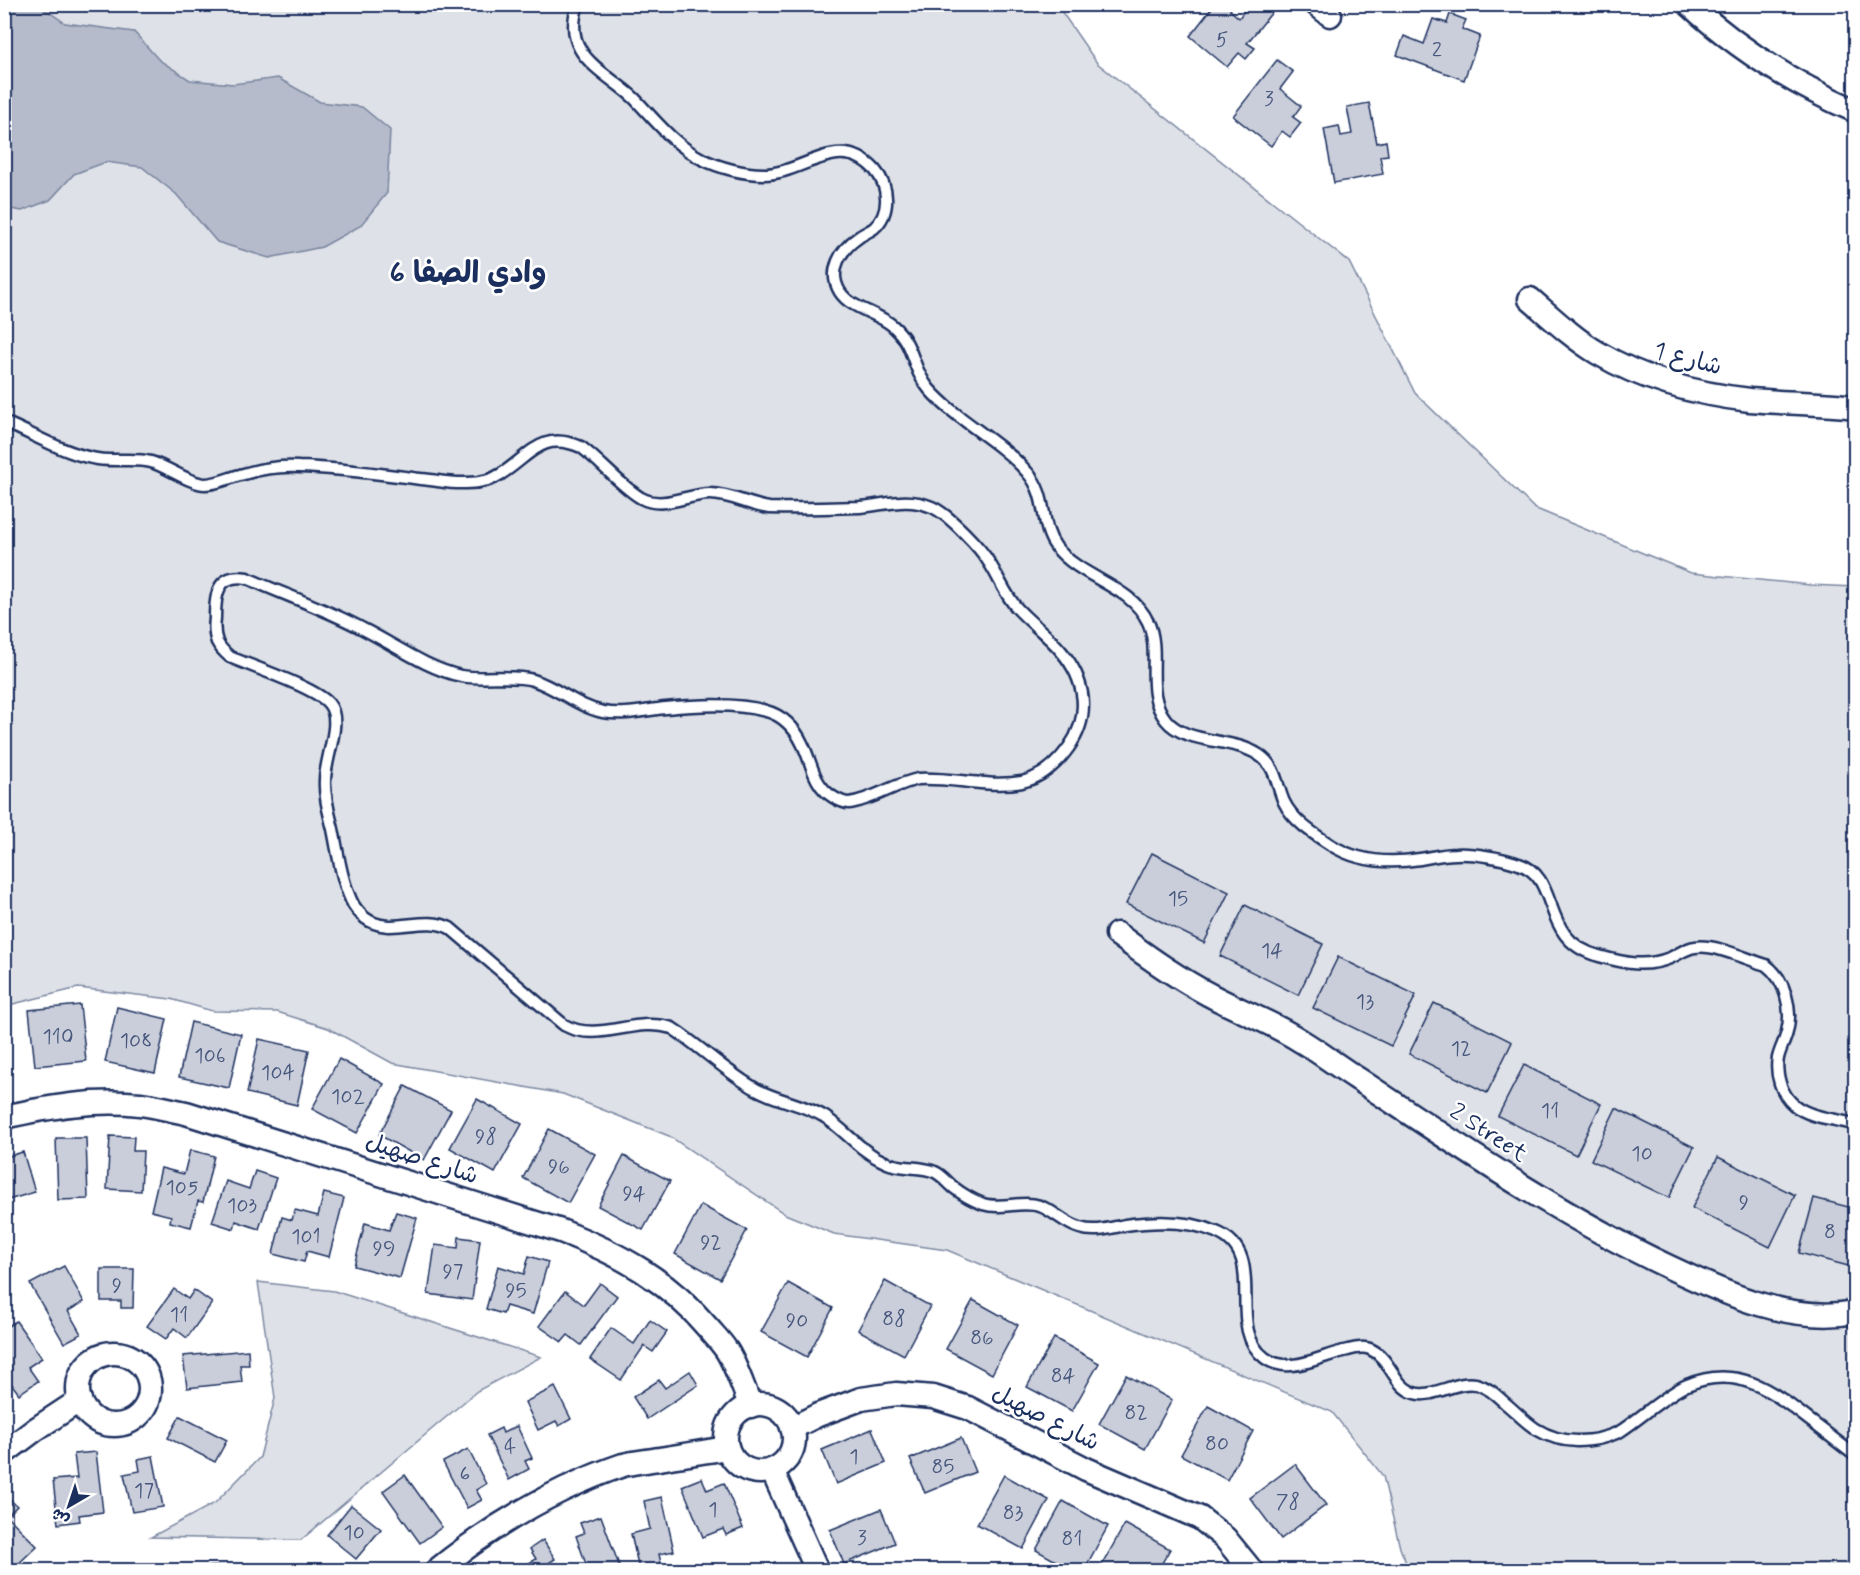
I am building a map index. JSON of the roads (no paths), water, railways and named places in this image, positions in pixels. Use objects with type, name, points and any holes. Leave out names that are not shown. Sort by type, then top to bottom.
[{"type":"street","points":[[1689,4],[1746,51],[1789,78],[1856,111]]},
{"type":"street","name":"شارع 1","points":[[1530,299],[1596,352],[1656,381],[1719,396],[1856,407]]},
{"type":"street","name":"2 Street","points":[[1117,934],[1182,980],[1300,1040],[1532,1192],[1636,1252],[1690,1278],[1779,1310],[1813,1314],[1856,1312]]},
{"type":"street","name":"شارع صهيل","points":[[4,1117],[45,1108],[91,1102],[140,1104],[186,1113],[255,1133],[600,1246],[637,1266],[670,1290],[701,1319],[727,1351],[751,1406]]},
{"type":"street","name":"شارع صهيل","points":[[792,1428],[818,1415],[861,1399],[896,1394],[933,1397],[968,1408],[1086,1469],[1200,1518],[1226,1538],[1251,1570]]},
{"type":"street","points":[[4,1453],[80,1400]]},
{"type":"street","points":[[761,1404],[771,1406],[788,1419],[792,1428],[794,1438],[788,1457],[772,1470],[761,1473],[750,1471],[740,1466],[732,1458],[727,1448],[726,1437],[733,1417],[741,1410],[751,1406],[761,1404]]},
{"type":"street","points":[[437,1570],[495,1528],[537,1503],[580,1482],[625,1465],[727,1448]]},
{"type":"street","points":[[772,1470],[817,1570]]},
{"type":"lane","points":[[578,4],[574,25],[576,39],[582,53],[632,97],[676,142],[702,159],[732,170],[766,174],[791,169],[827,155],[846,153],[863,159],[874,168],[883,181],[886,196],[885,211],[877,225],[850,244],[842,253],[836,263],[834,274],[836,285],[842,296],[851,303],[880,316],[893,326],[905,338],[921,378],[929,388],[1026,470],[1041,495],[1050,538],[1062,554],[1123,594],[1142,612],[1153,637],[1156,704],[1162,716],[1172,726],[1184,733],[1246,749],[1263,758],[1275,772],[1284,803],[1292,813],[1310,830],[1347,853],[1379,862],[1462,853],[1524,865],[1540,879],[1559,928],[1583,951],[1638,965],[1666,959],[1691,948],[1706,947],[1766,965],[1774,971],[1783,987],[1789,1010],[1788,1031],[1777,1068],[1787,1097],[1803,1110],[1825,1119],[1856,1125]]},
{"type":"lane","points":[[4,422],[78,455],[110,461],[129,459],[147,461],[165,467],[192,482],[203,484],[255,471],[297,466],[451,483],[477,482],[490,480],[502,474],[520,458],[539,446],[559,441],[570,442],[581,447],[635,493],[651,501],[672,501],[709,494],[733,497],[756,506],[769,508],[859,507],[905,501],[933,508],[974,543],[990,563],[1014,605],[1063,653],[1075,672],[1083,694],[1084,707],[1079,730],[1052,768],[1038,776],[1008,783],[918,779],[866,798],[841,802],[821,787],[794,729],[782,718],[767,711],[722,706],[694,706],[620,714],[603,712],[586,707],[559,691],[531,679],[462,676],[416,658],[363,628],[238,576],[222,584],[217,591],[214,633],[222,650],[230,657],[313,692],[329,704],[334,723],[326,767],[325,790],[338,859],[352,902],[358,912],[367,920],[378,925],[390,927],[436,923],[450,928],[572,1030],[590,1033],[647,1024],[659,1024],[672,1028],[742,1081],[772,1098],[822,1115],[875,1157],[896,1166],[938,1173],[963,1194],[987,1205],[1029,1203],[1042,1206],[1072,1226],[1083,1229],[1094,1230],[1167,1222],[1197,1226],[1221,1234],[1237,1247],[1242,1256],[1247,1329],[1250,1340],[1256,1349],[1272,1362],[1294,1366],[1364,1347],[1383,1358],[1399,1382],[1413,1393],[1422,1394],[1469,1383],[1480,1385],[1490,1390],[1534,1428],[1548,1435],[1578,1441],[1607,1437],[1619,1432],[1687,1386],[1705,1380],[1736,1379],[1751,1382],[1779,1395],[1856,1456]]},
{"type":"water","points":[[5,4],[39,5],[65,23],[134,32],[159,60],[190,80],[233,84],[278,78],[320,102],[362,107],[390,130],[387,193],[360,226],[322,247],[269,258],[217,242],[176,194],[142,167],[106,162],[74,174],[50,200],[22,211],[5,208]]},
{"type":"district","name":"وادي الصفا 6","points":[[468,272]]}]
